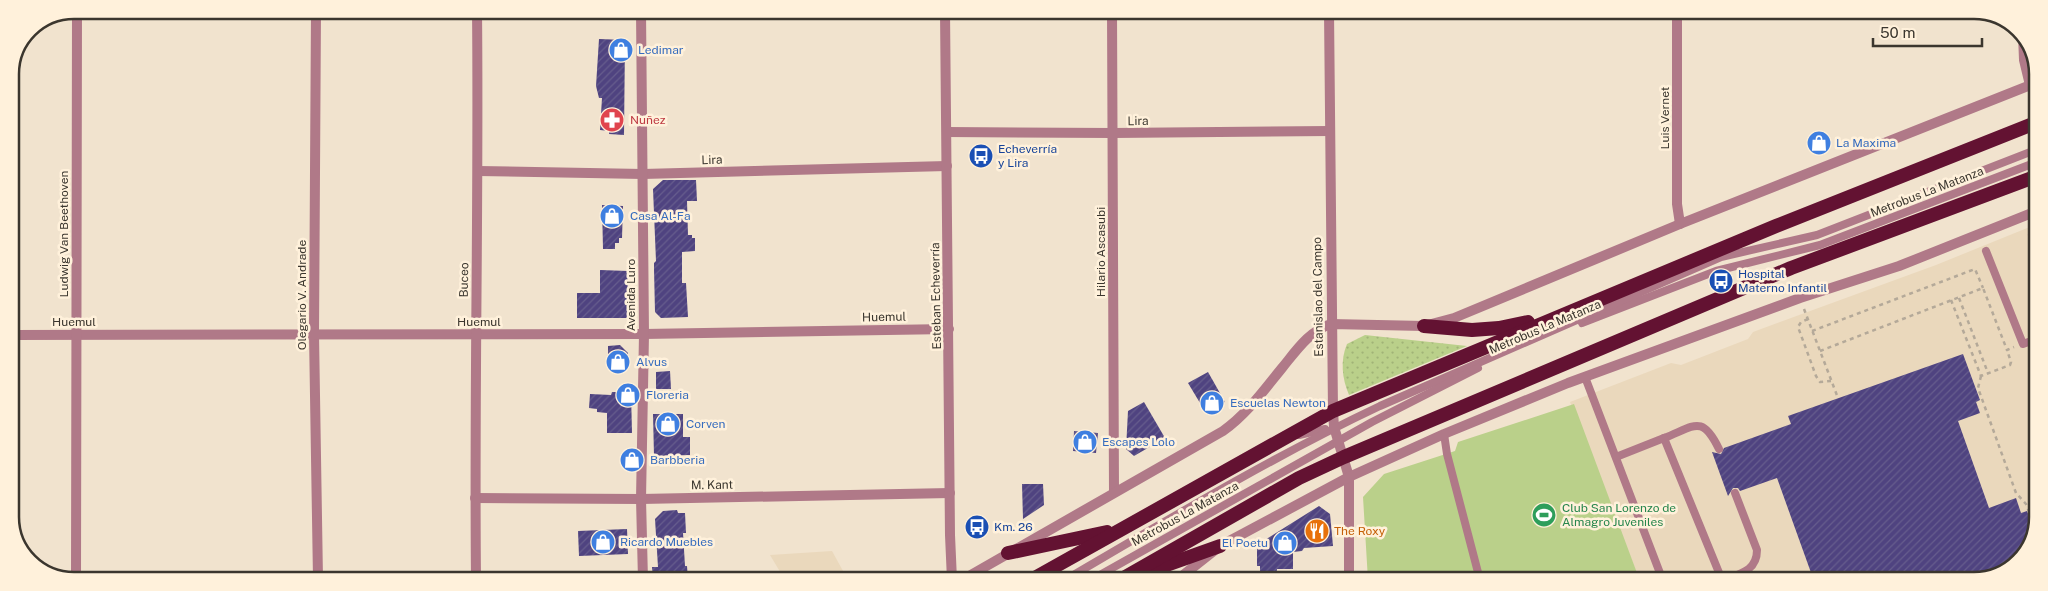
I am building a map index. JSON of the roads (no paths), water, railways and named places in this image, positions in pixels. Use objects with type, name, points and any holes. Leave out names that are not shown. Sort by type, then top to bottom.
[{"type":"highway","points":[[1044,572],[1332,411],[1776,226],[2029,126]]},
{"type":"highway","points":[[1134,572],[1299,478],[1344,457],[1791,268],[2029,179]]},
{"type":"highway","points":[[1424,326],[1472,330],[1499,328],[1586,304]]},
{"type":"highway","points":[[1008,553],[1120,529]]},
{"type":"highway","points":[[1144,572],[1220,546]]},
{"type":"street","name":"Ludwig Van Beethoven","points":[[76,572],[77,19]]},
{"type":"street","name":"Olegario V. Andrade","points":[[316,19],[314,334],[318,572]]},
{"type":"street","name":"Buceo","points":[[476,572],[477,19]]},
{"type":"street","name":"Avenida Luro","points":[[641,19],[644,334],[641,499],[644,572]]},
{"type":"street","name":"Esteban Echeverría","points":[[945,19],[952,572]]},
{"type":"street","name":"Hilario Ascasubi","points":[[1112,19],[1114,492]]},
{"type":"street","name":"Estanislao del Campo","points":[[1329,19],[1332,411],[1334,428],[1349,477],[1349,572]]},
{"type":"street","name":"Luis Vernet","points":[[1677,19],[1677,204],[1680,224]]},
{"type":"street","points":[[2024,50],[2024,60],[2029,72]]},
{"type":"street","points":[[976,572],[1236,422],[1312,333],[1331,324],[1424,326],[1454,318],[1680,224],[2029,85]]},
{"type":"street","name":"Lira","points":[[947,132],[1113,134],[1330,131]]},
{"type":"street","name":"Lira","points":[[478,171],[643,174],[947,166]]},
{"type":"street","points":[[1188,572],[1220,546],[1349,477],[1444,434],[1585,377],[1800,298],[1899,266],[2029,214]]},
{"type":"street","name":"Huemul","points":[[19,335],[644,334],[949,329]]},
{"type":"street","name":"M. Kant","points":[[475,498],[641,499],[950,493]]},
{"type":"lane","name":"Metrobus La Matanza","points":[[1079,572],[1249,472],[1334,428],[1721,257],[1817,235],[2029,153]]},
{"type":"lane","name":"Metrobus La Matanza","points":[[1105,572],[1372,422],[1504,355],[1716,271],[1820,245],[2029,165]]},
{"type":"lane","points":[[1986,251],[2024,344],[2029,342]]},
{"type":"lane","points":[[1585,377],[1660,572]]},
{"type":"lane","points":[[1616,457],[1697,425],[1706,427],[1711,432],[1719,449]]},
{"type":"lane","name":"Metrobus La Matanza","points":[[1286,438],[1334,428]]},
{"type":"lane","points":[[1444,434],[1447,454],[1478,572]]},
{"type":"lane","points":[[1664,438],[1718,572]]},
{"type":"lane","points":[[1735,493],[1757,550],[1757,559],[1752,567],[1741,572]]},
{"type":"place","name":"Ledimar","points":[[621,50]]},
{"type":"place","name":"Nuñez","points":[[612,120]]},
{"type":"place","name":"La Maxima","points":[[1819,143]]},
{"type":"place","name":"Echeverría y Lira","points":[[981,156]]},
{"type":"place","name":"Casa Al-Fa","points":[[612,216]]},
{"type":"place","name":"Hospital Materno Infantil","points":[[1721,281]]},
{"type":"place","name":"Alvus","points":[[618,362]]},
{"type":"place","name":"Floreria","points":[[628,395]]},
{"type":"place","name":"Escuelas Newton","points":[[1212,403]]},
{"type":"place","name":"Corven","points":[[668,424]]},
{"type":"place","name":"Escapes Lolo","points":[[1085,442]]},
{"type":"place","name":"Barbberia","points":[[632,460]]},
{"type":"place","name":"Club San Lorenzo de Almagro Juveniles","points":[[1544,515]]},
{"type":"place","name":"Km. 26","points":[[977,527]]},
{"type":"place","name":"The Roxy","points":[[1317,531]]},
{"type":"place","name":"Ricardo Muebles","points":[[603,542]]},
{"type":"place","name":"El Poetu","points":[[1285,543]]}]
